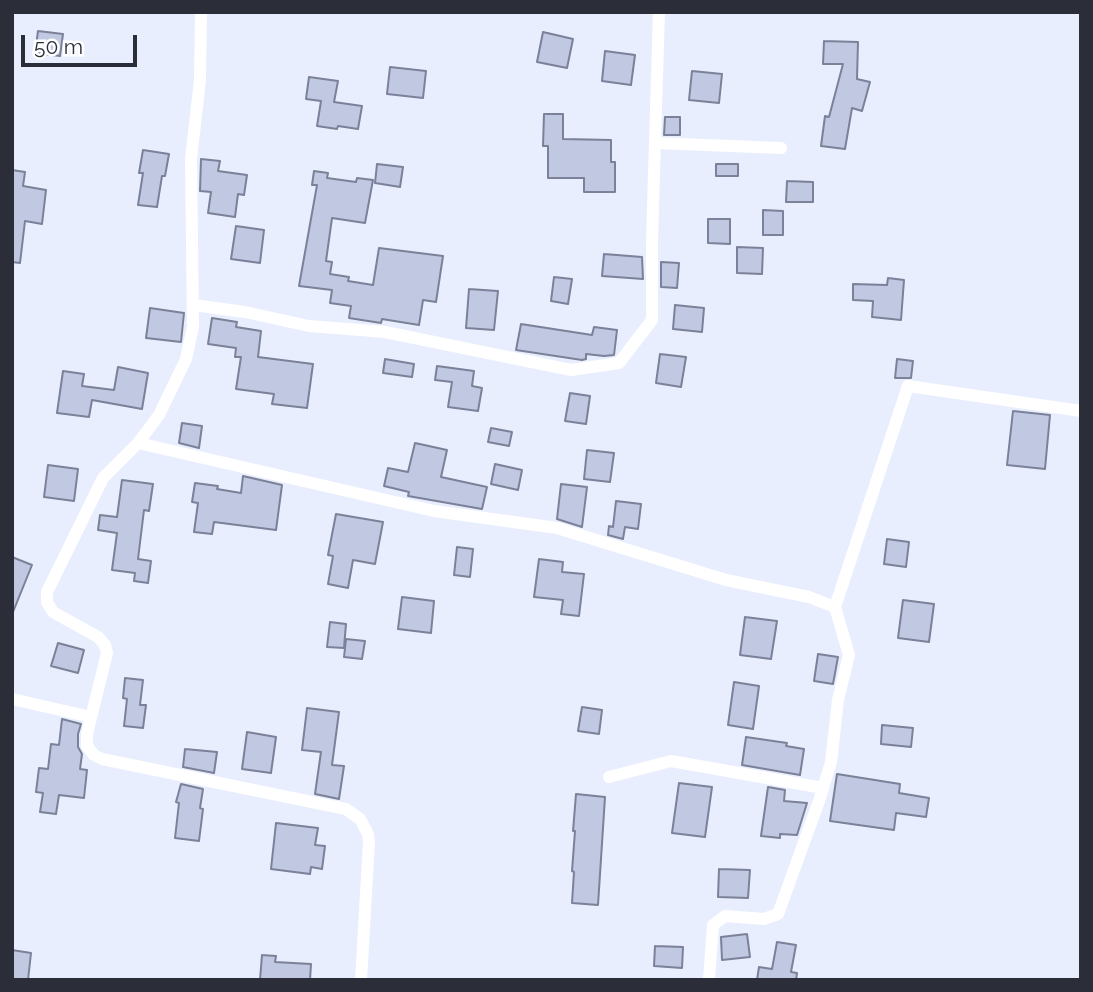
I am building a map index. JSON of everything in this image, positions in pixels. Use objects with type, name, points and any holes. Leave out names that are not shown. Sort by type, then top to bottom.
[{"type":"street","points":[[201,12],[200,80],[191,159],[193,327],[186,359],[159,415],[138,443],[103,478],[47,592],[47,603],[53,612],[98,637],[105,645],[107,653],[87,734],[87,746],[94,755],[102,759],[346,809],[365,825],[369,842],[361,980]]},
{"type":"street","points":[[193,305],[245,312],[322,328],[384,332],[571,370],[619,363],[652,320],[659,12]]},
{"type":"street","points":[[655,143],[781,148]]},
{"type":"street","points":[[709,980],[713,926],[716,921],[725,916],[764,919],[778,914],[823,788],[831,762],[838,700],[849,655],[835,607],[908,386],[1081,411]]},
{"type":"street","points":[[138,443],[434,511],[557,528],[726,580],[809,597],[835,607]]},
{"type":"street","points":[[12,699],[91,718]]},
{"type":"street","points":[[609,778],[671,761],[823,788]]},
{"type":"building","points":[[38,31],[63,34],[60,56],[35,53]]},
{"type":"building","points":[[543,32],[573,39],[567,68],[537,62]]},
{"type":"building","points":[[824,41],[858,42],[857,79],[870,82],[862,111],[852,108],[845,149],[821,146],[825,116],[829,117],[843,64],[823,64]]},
{"type":"building","points":[[605,51],[635,55],[631,85],[602,81]]},
{"type":"building","points":[[390,67],[426,71],[423,98],[387,94]]},
{"type":"building","points":[[692,71],[722,74],[719,103],[689,100]]},
{"type":"building","points":[[309,77],[338,81],[334,102],[362,106],[358,129],[317,126],[321,101],[306,99]]},
{"type":"building","points":[[544,114],[563,114],[563,139],[611,140],[611,162],[615,162],[615,192],[584,192],[584,178],[548,178],[548,146],[543,146]]},
{"type":"building","points":[[665,117],[680,117],[680,135],[664,135]]},
{"type":"building","points":[[143,150],[169,154],[157,207],[138,205]]},
{"type":"building","points":[[201,159],[220,161],[218,171],[247,175],[244,195],[238,194],[235,217],[208,213],[211,192],[200,191]]},
{"type":"building","points":[[377,164],[403,167],[400,187],[375,183]]},
{"type":"building","points":[[716,164],[738,164],[738,176],[716,176]]},
{"type":"building","points":[[12,170],[25,172],[23,186],[46,190],[42,224],[25,221],[20,263],[12,262]]},
{"type":"building","points":[[314,171],[328,173],[327,178],[356,182],[357,178],[373,180],[365,223],[332,218],[326,261],[332,262],[330,274],[349,277],[348,281],[373,285],[379,248],[443,256],[436,302],[423,300],[419,325],[382,319],[381,323],[349,318],[351,306],[330,303],[332,290],[299,286],[317,185],[312,185]]},
{"type":"building","points":[[787,181],[813,182],[813,202],[786,202]]},
{"type":"building","points":[[763,210],[783,211],[783,235],[763,235]]},
{"type":"building","points":[[708,219],[730,219],[730,244],[708,243]]},
{"type":"building","points":[[236,226],[264,230],[260,263],[231,259]]},
{"type":"building","points":[[737,247],[763,248],[762,274],[737,273]]},
{"type":"building","points":[[604,254],[642,257],[643,279],[602,276]]},
{"type":"building","points":[[661,262],[679,263],[677,288],[661,287]]},
{"type":"building","points":[[554,277],[572,279],[568,304],[551,301]]},
{"type":"building","points":[[888,278],[904,280],[901,320],[872,317],[873,301],[853,300],[853,284],[887,285]]},
{"type":"building","points":[[469,289],[498,291],[494,330],[466,328]]},
{"type":"building","points":[[675,305],[704,308],[702,332],[673,329]]},
{"type":"building","points":[[150,308],[184,313],[181,342],[146,338]]},
{"type":"building","points":[[212,318],[237,322],[236,327],[261,331],[258,357],[313,364],[307,408],[272,404],[274,394],[236,389],[241,357],[235,357],[236,348],[208,344]]},
{"type":"building","points":[[521,324],[592,335],[594,327],[617,330],[614,355],[586,354],[586,359],[582,360],[516,350]]},
{"type":"building","points":[[660,354],[686,357],[681,387],[656,383]]},
{"type":"building","points":[[385,359],[414,364],[412,377],[383,373]]},
{"type":"building","points":[[897,359],[913,361],[911,378],[895,378]]},
{"type":"building","points":[[437,366],[474,371],[472,386],[482,388],[478,411],[448,407],[452,382],[435,380]]},
{"type":"building","points":[[118,367],[148,373],[142,409],[92,400],[89,417],[57,413],[63,371],[84,374],[82,386],[114,390]]},
{"type":"building","points":[[570,393],[590,396],[586,424],[565,421]]},
{"type":"building","points":[[1013,411],[1050,415],[1045,469],[1007,465]]},
{"type":"building","points":[[182,423],[202,426],[199,448],[179,443]]},
{"type":"building","points":[[491,428],[512,432],[509,446],[488,442]]},
{"type":"building","points":[[415,443],[447,450],[441,477],[487,487],[482,509],[408,496],[409,492],[384,486],[388,468],[408,472]]},
{"type":"building","points":[[587,450],[614,453],[610,482],[584,479]]},
{"type":"building","points":[[495,464],[522,470],[518,490],[491,484]]},
{"type":"building","points":[[48,465],[78,469],[74,501],[44,497]]},
{"type":"building","points":[[243,476],[282,485],[276,530],[214,522],[212,534],[194,532],[198,503],[192,502],[195,483],[241,493]]},
{"type":"building","points":[[122,480],[153,484],[149,511],[144,510],[138,559],[151,561],[148,583],[134,581],[135,573],[112,570],[117,533],[98,530],[100,515],[117,517]]},
{"type":"building","points":[[561,484],[587,487],[582,527],[557,519]]},
{"type":"building","points":[[616,501],[641,504],[638,529],[625,527],[623,539],[608,535],[609,526],[613,527]]},
{"type":"building","points":[[336,514],[383,522],[375,564],[353,560],[348,588],[328,584],[333,556],[328,555]]},
{"type":"building","points":[[887,539],[909,542],[906,567],[884,564]]},
{"type":"building","points":[[457,547],[473,549],[470,577],[454,575]]},
{"type":"building","points":[[12,557],[32,565],[13,612],[12,612]]},
{"type":"building","points":[[539,559],[563,562],[562,572],[584,574],[579,616],[561,614],[563,600],[534,597]]},
{"type":"building","points":[[402,597],[434,601],[431,633],[398,629]]},
{"type":"building","points":[[903,600],[934,604],[929,642],[898,638]]},
{"type":"building","points":[[745,617],[777,621],[771,659],[740,655]]},
{"type":"building","points":[[330,622],[346,624],[344,648],[327,647]]},
{"type":"building","points":[[346,639],[365,641],[362,659],[344,657]]},
{"type":"building","points":[[58,643],[84,650],[78,673],[51,666]]},
{"type":"building","points":[[818,654],[838,657],[833,684],[814,681]]},
{"type":"building","points":[[125,678],[143,680],[140,705],[146,705],[143,728],[124,726],[127,699],[123,698]]},
{"type":"building","points":[[734,682],[759,686],[753,729],[728,725]]},
{"type":"building","points":[[582,707],[602,710],[599,734],[578,731]]},
{"type":"building","points":[[307,708],[339,712],[332,765],[344,766],[339,799],[315,794],[321,752],[302,750]]},
{"type":"building","points":[[62,719],[81,724],[78,734],[78,747],[82,754],[80,769],[87,770],[84,798],[59,795],[56,814],[40,812],[43,793],[36,792],[39,768],[48,769],[51,744],[59,745]]},
{"type":"building","points":[[882,725],[913,728],[911,747],[881,744]]},
{"type":"building","points":[[247,732],[276,737],[271,773],[242,769]]},
{"type":"building","points":[[746,737],[787,743],[786,746],[804,749],[800,775],[742,765]]},
{"type":"building","points":[[185,749],[217,752],[214,773],[183,767]]},
{"type":"building","points":[[837,774],[900,784],[899,793],[929,798],[926,817],[896,813],[894,830],[830,821]]},
{"type":"building","points":[[679,783],[712,787],[705,837],[672,833]]},
{"type":"building","points":[[181,784],[203,789],[199,841],[175,838],[179,803],[176,802]]},
{"type":"building","points":[[768,787],[785,790],[784,801],[807,803],[797,835],[780,834],[780,838],[761,836]]},
{"type":"building","points":[[576,794],[605,797],[598,905],[572,903]]},
{"type":"building","points":[[276,823],[318,828],[315,845],[325,846],[322,869],[311,867],[310,874],[271,869]]},
{"type":"building","points":[[719,869],[750,870],[748,898],[718,897]]},
{"type":"building","points":[[747,934],[750,957],[722,960],[721,937]]},
{"type":"building","points":[[777,942],[796,945],[791,972],[797,973],[796,980],[757,980],[759,967],[772,969]]},
{"type":"building","points":[[655,946],[683,947],[682,968],[654,966]]},
{"type":"building","points":[[12,950],[31,953],[28,980],[12,980]]},
{"type":"building","points":[[262,955],[276,956],[275,962],[311,964],[310,980],[260,980]]}]
